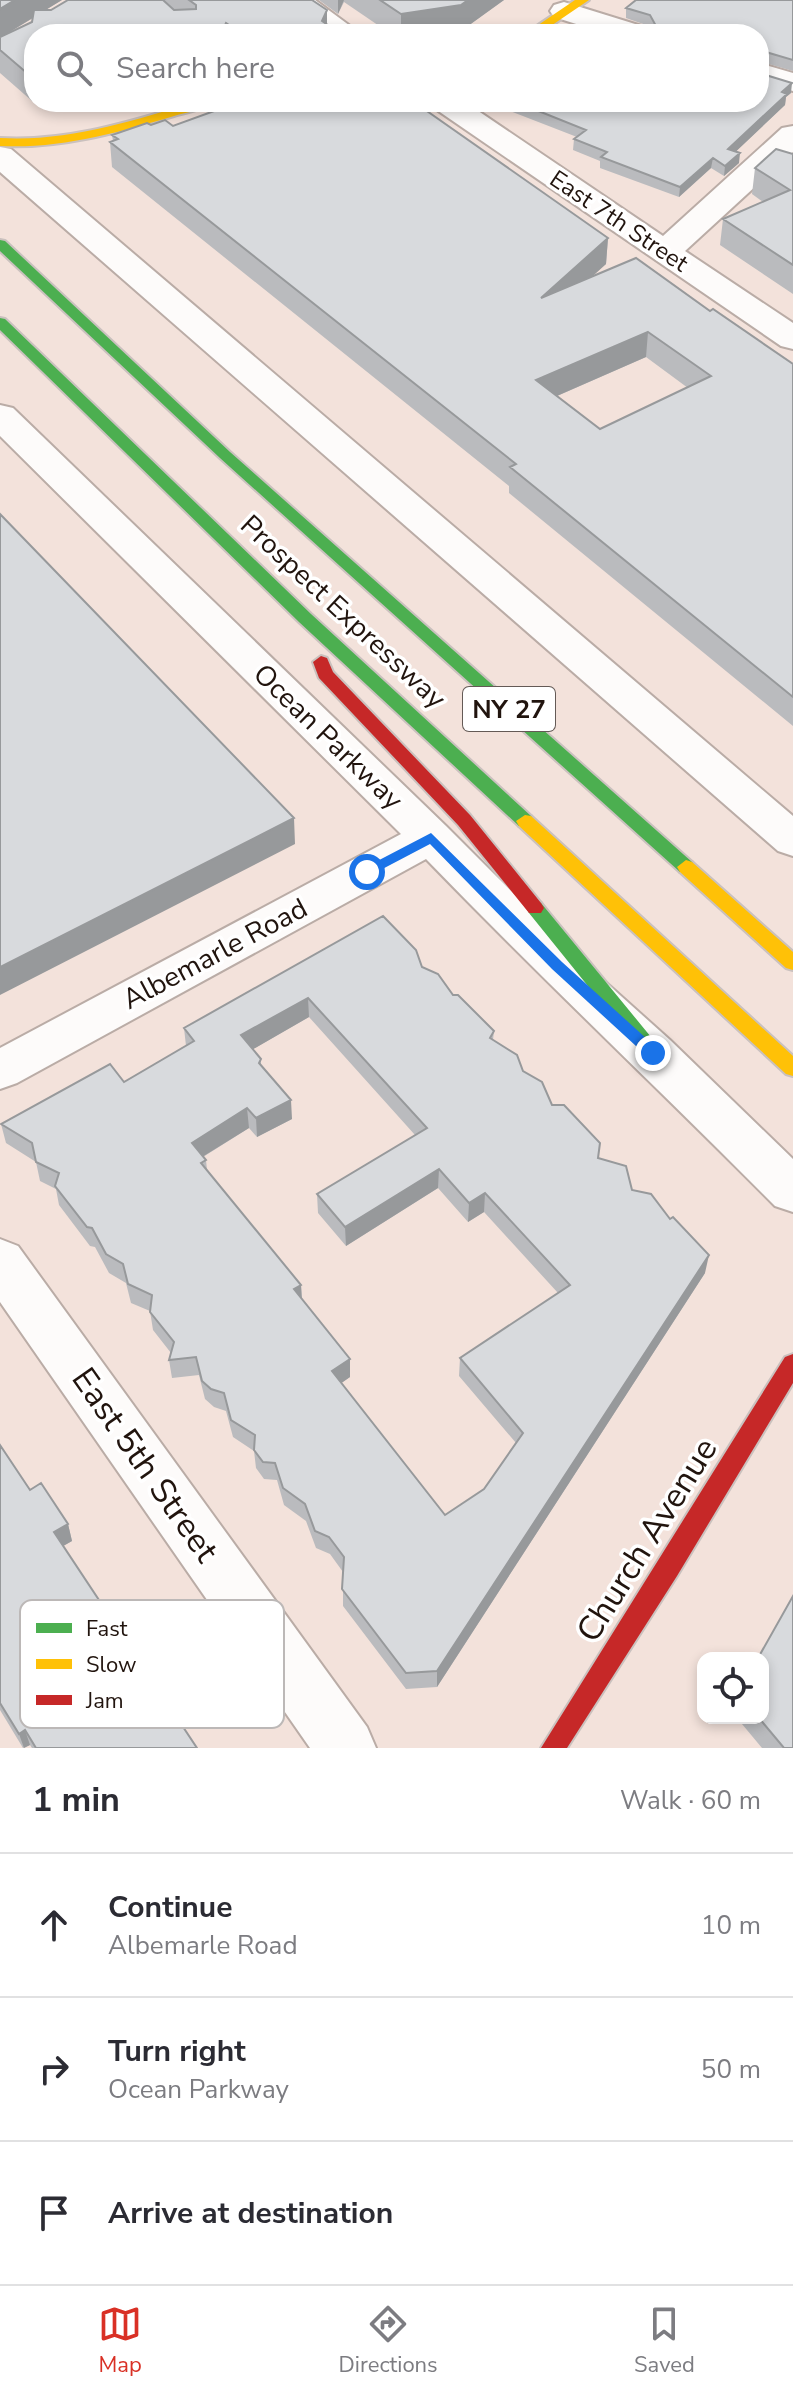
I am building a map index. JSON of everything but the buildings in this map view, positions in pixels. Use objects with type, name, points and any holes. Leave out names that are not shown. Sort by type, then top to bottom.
[{"type":"main road","points":[[545,24],[573,4]]},
{"type":"main road","points":[[0,142],[24,145],[122,127],[171,112]]},
{"type":"main road","name":"Prospect Expressway","points":[[0,244],[225,455],[793,963]]},
{"type":"main road","name":"Prospect Expressway","points":[[0,322],[305,618],[793,1068]]},
{"type":"main road","points":[[0,336],[30,350]]},
{"type":"main road","points":[[305,618],[325,674],[464,820],[653,1053]]},
{"type":"main road","name":"Church Avenue","points":[[553,1748],[669,1568],[793,1364]]},
{"type":"street","points":[[296,0],[331,24]]},
{"type":"street","points":[[573,4],[616,24]]},
{"type":"street","points":[[769,75],[793,82]]},
{"type":"street","name":"East 7th Street","points":[[460,112],[793,339]]},
{"type":"street","points":[[665,252],[793,135]]},
{"type":"street","points":[[0,156],[793,840]]},
{"type":"street","name":"Ocean Parkway","points":[[0,416],[431,837],[557,965],[653,1053],[793,1191]]},
{"type":"street","name":"Albemarle Road","points":[[0,1070],[431,837]]},
{"type":"street","name":"East 5th Street","points":[[0,1261],[241,1600]]},
{"type":"street","name":"East 5th Street","points":[[284,1661],[346,1748]]},
{"type":"traffic: fast","points":[[0,244],[225,455],[686,867]]},
{"type":"traffic: fast","points":[[0,322],[305,618],[525,821]]},
{"type":"traffic: fast","points":[[535,908],[653,1053]]},
{"type":"traffic: slow","points":[[546,24],[583,0]]},
{"type":"traffic: slow","points":[[0,142],[50,142],[174,112]]},
{"type":"traffic: slow","points":[[525,821],[793,1068]]},
{"type":"traffic: slow","points":[[686,867],[793,963]]},
{"type":"traffic: jam","points":[[321,662],[325,674],[464,820],[535,908]]},
{"type":"traffic: jam","points":[[553,1748],[669,1568],[793,1364]]},
{"type":"route","points":[[367,872],[431,837],[557,965],[653,1053]]}]
